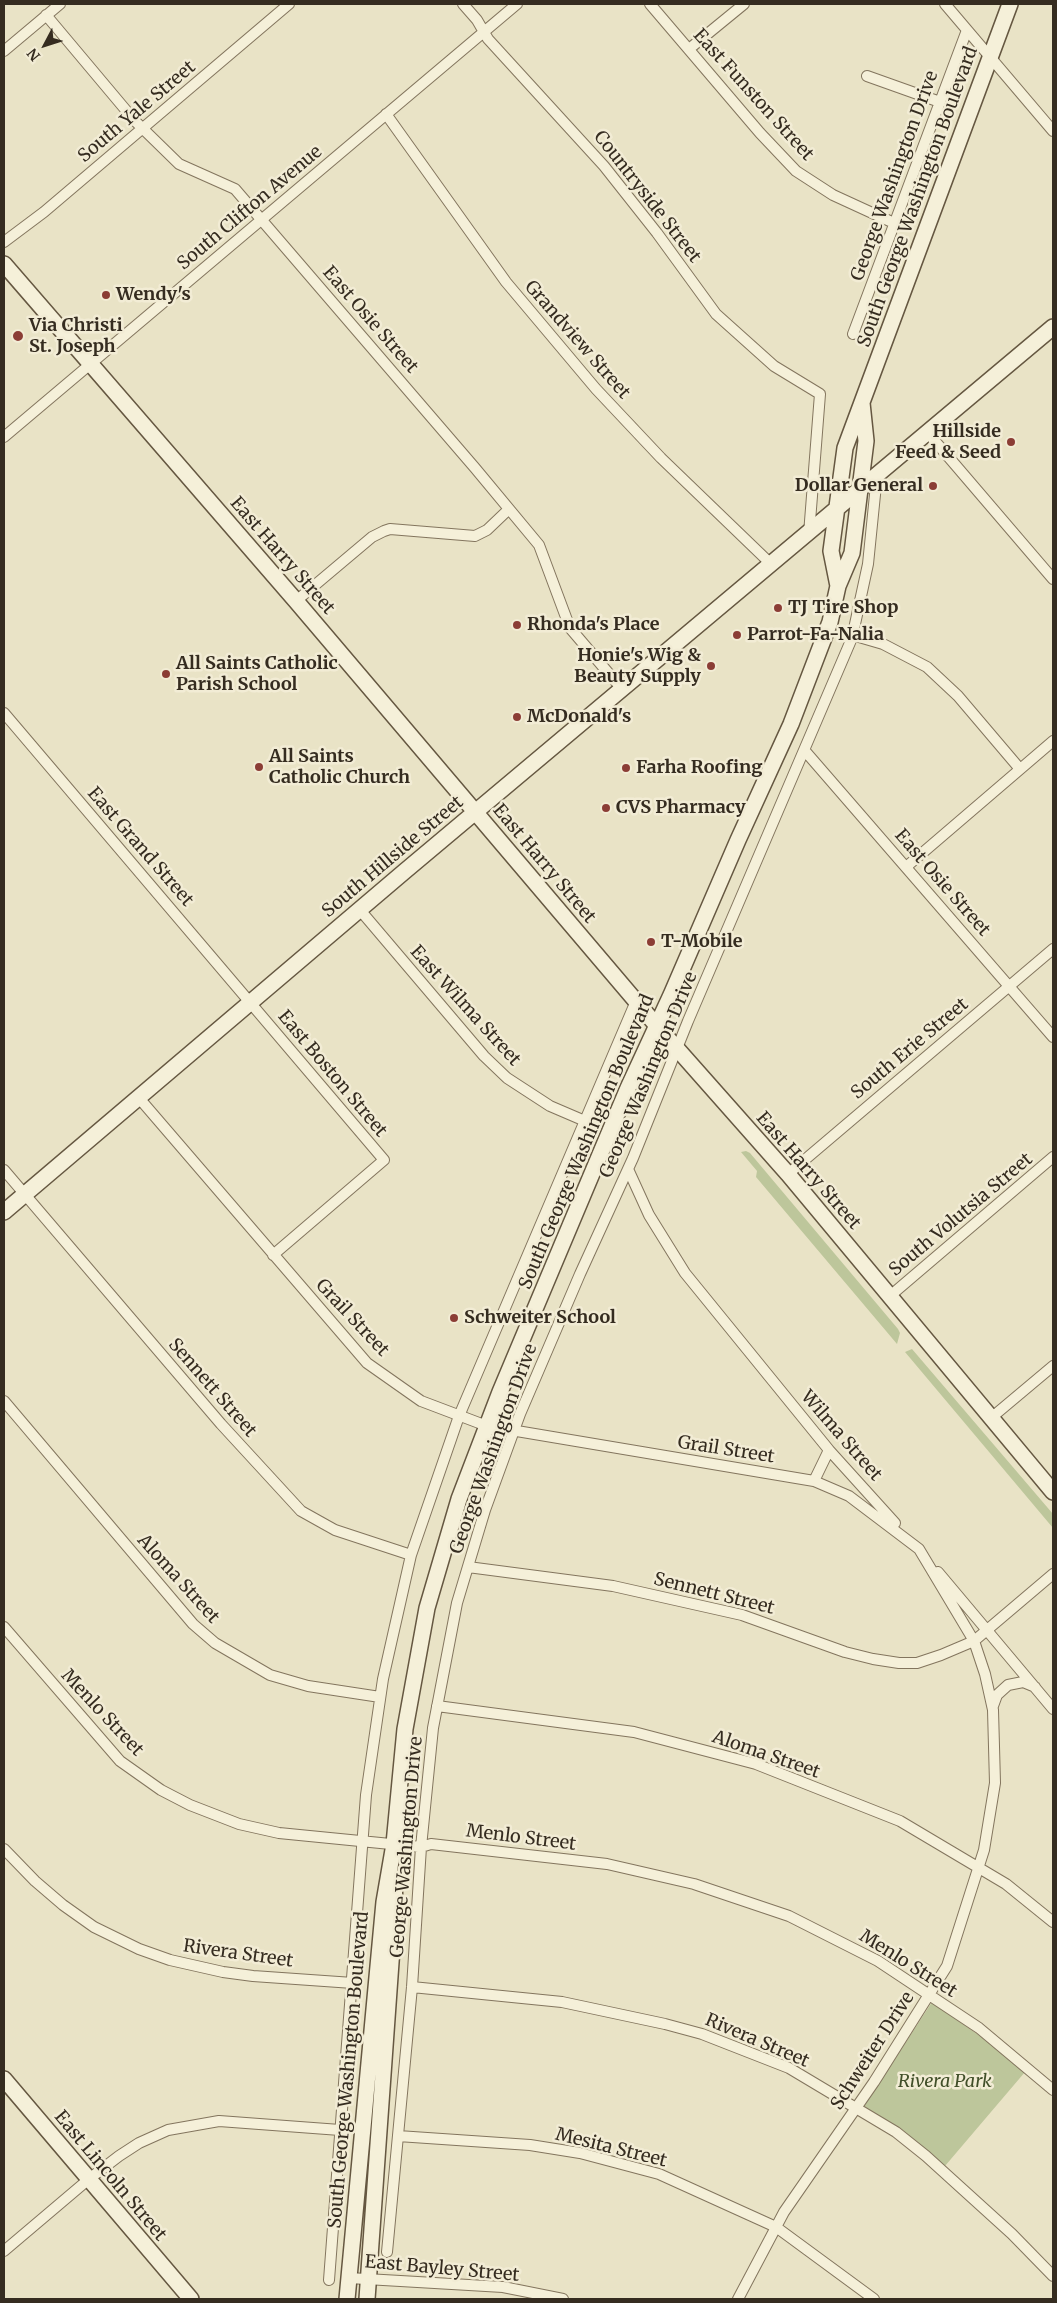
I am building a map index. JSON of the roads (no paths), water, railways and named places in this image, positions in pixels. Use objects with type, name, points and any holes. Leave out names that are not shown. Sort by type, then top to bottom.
[{"type":"street","points":[[4,51],[60,4]]},
{"type":"street","name":"South Yale Street","points":[[4,242],[44,212],[289,4]]},
{"type":"street","name":"Countryside Street","points":[[463,4],[477,20],[484,32],[604,166],[657,232],[716,314],[774,366],[820,394],[808,534]]},
{"type":"street","name":"South Clifton Avenue","points":[[4,437],[517,4]]},
{"type":"street","name":"East Funston Street","points":[[650,4],[760,133],[796,171],[833,195],[894,223]]},
{"type":"street","points":[[689,49],[744,4]]},
{"type":"street","points":[[945,4],[1053,131]]},
{"type":"street","name":"South George Washington Boulevard","points":[[838,586],[831,551],[845,448],[1010,4]]},
{"type":"street","name":"East Osie Street","points":[[46,15],[142,129],[179,164],[235,189],[262,219],[539,545],[570,628],[622,688]]},
{"type":"street","name":"George Washington Drive","points":[[853,334],[967,30]]},
{"type":"street","points":[[867,76],[940,102]]},
{"type":"street","name":"Grandview Street","points":[[386,114],[506,282],[596,389],[661,458],[770,564]]},
{"type":"street","name":"East Harry Street","points":[[4,264],[92,363],[296,601],[657,1026],[788,1174],[1053,1492]]},
{"type":"street","points":[[1053,327],[928,432],[1053,579]]},
{"type":"street","name":"South George Washington Boulevard","points":[[347,2299],[384,1902],[394,1844],[405,1729],[428,1608],[459,1499],[487,1426],[628,1088],[791,724],[830,622],[838,586],[852,553],[866,441],[862,403]]},
{"type":"street","name":"South Hillside Street","points":[[4,1212],[475,812],[770,564],[859,492],[928,432]]},
{"type":"street","name":"George Washington Drive","points":[[387,2252],[412,1987],[421,1847],[432,1728],[457,1603],[485,1510],[514,1430],[580,1274],[628,1168],[852,635],[868,564],[877,476]]},
{"type":"street","points":[[296,601],[372,537],[384,531],[390,529],[475,536],[487,530],[509,509]]},
{"type":"street","points":[[852,635],[883,644],[927,667],[958,696],[1020,769]]},
{"type":"street","name":"East Grand Street","points":[[4,713],[252,1003]]},
{"type":"street","points":[[906,867],[1053,741]]},
{"type":"street","name":"East Osie Street","points":[[805,750],[1053,1037]]},
{"type":"street","name":"East Wilma Street","points":[[360,910],[484,1056],[507,1078],[550,1106],[585,1121]]},
{"type":"street","name":"South Erie Street","points":[[788,1174],[1053,949]]},
{"type":"street","points":[[329,2280],[366,1795],[380,1697],[411,1555],[459,1416],[636,1001]]},
{"type":"street","name":"East Boston Street","points":[[252,1003],[384,1160],[273,1255]]},
{"type":"street","name":"Grail Street","points":[[139,1098],[367,1362],[421,1401],[487,1426],[814,1481],[849,1496],[862,1504],[919,1549]]},
{"type":"street","name":"South Volutsia Street","points":[[890,1296],[1053,1157]]},
{"type":"street","name":"Wilma Street","points":[[628,1168],[649,1214],[685,1273],[829,1450],[919,1549],[1053,1709]]},
{"type":"street","name":"Sennett Street","points":[[4,1170],[221,1424],[301,1511],[335,1530],[411,1555]]},
{"type":"street","points":[[991,1418],[1053,1366]]},
{"type":"street","name":"Aloma Street","points":[[4,1401],[193,1624],[215,1643],[270,1675],[308,1686],[380,1697]]},
{"type":"street","points":[[814,1481],[829,1450]]},
{"type":"street","name":"Schweiter Drive","points":[[738,2299],[784,2212],[857,2108],[947,1966],[984,1850],[995,1783],[993,1710],[986,1674],[974,1641],[919,1549]]},
{"type":"street","name":"Sennett Street","points":[[468,1567],[613,1586],[742,1615],[845,1652],[873,1659],[916,1663],[974,1641],[1053,1574]]},
{"type":"street","name":"Menlo Street","points":[[4,1627],[107,1748],[127,1766],[161,1790],[190,1805],[238,1824],[278,1833],[421,1847],[431,1844],[607,1864],[694,1884],[789,1916],[878,1960],[979,2028],[1053,2090]]},
{"type":"street","points":[[993,1710],[997,1695],[1008,1684],[1023,1682],[1036,1688]]},
{"type":"street","name":"Aloma Street","points":[[437,1706],[634,1732],[756,1764],[900,1822],[1006,1884],[1053,1922]]},
{"type":"street","name":"South George Washington Boulevard","points":[[367,2299],[395,1906],[394,1844]]},
{"type":"street","name":"Rivera Street","points":[[4,1850],[35,1882],[94,1927],[139,1949],[179,1962],[223,1972],[353,1983]]},
{"type":"street","name":"Rivera Street","points":[[412,1987],[562,2002],[702,2034],[789,2068],[896,2132],[926,2156],[1012,2234],[1053,2276]]},
{"type":"street","name":"East Lincoln Street","points":[[4,2079],[188,2299]]},
{"type":"street","points":[[4,2251],[89,2179],[138,2143],[168,2130],[218,2121],[340,2130]]},
{"type":"street","name":"Mesita Street","points":[[398,2136],[530,2145],[580,2153],[659,2174],[776,2227],[874,2299]]},
{"type":"street","name":"East Bayley Street","points":[[348,2278],[503,2287],[563,2299]]},
{"type":"place","name":"Wendy's","points":[[106,295]]},
{"type":"place","name":"Via Christi St. Joseph","points":[[18,336]]},
{"type":"place","name":"Hillside Feed & Seed","points":[[1011,442]]},
{"type":"place","name":"Dollar General","points":[[933,486]]},
{"type":"place","name":"TJ Tire Shop","points":[[778,608]]},
{"type":"place","name":"Rhonda's Place","points":[[517,625]]},
{"type":"place","name":"Parrot-Fa-Nalia","points":[[737,635]]},
{"type":"place","name":"Honie's Wig & Beauty Supply","points":[[711,666]]},
{"type":"place","name":"All Saints Catholic Parish School","points":[[166,674]]},
{"type":"place","name":"McDonald's","points":[[517,717]]},
{"type":"place","name":"All Saints Catholic Church","points":[[259,767]]},
{"type":"place","name":"Farha Roofing","points":[[626,768]]},
{"type":"place","name":"CVS Pharmacy","points":[[606,808]]},
{"type":"place","name":"T-Mobile","points":[[651,942]]},
{"type":"place","name":"Schweiter School","points":[[454,1318]]},
{"type":"park label","name":"Rivera Park","points":[[945,2082]]}]
